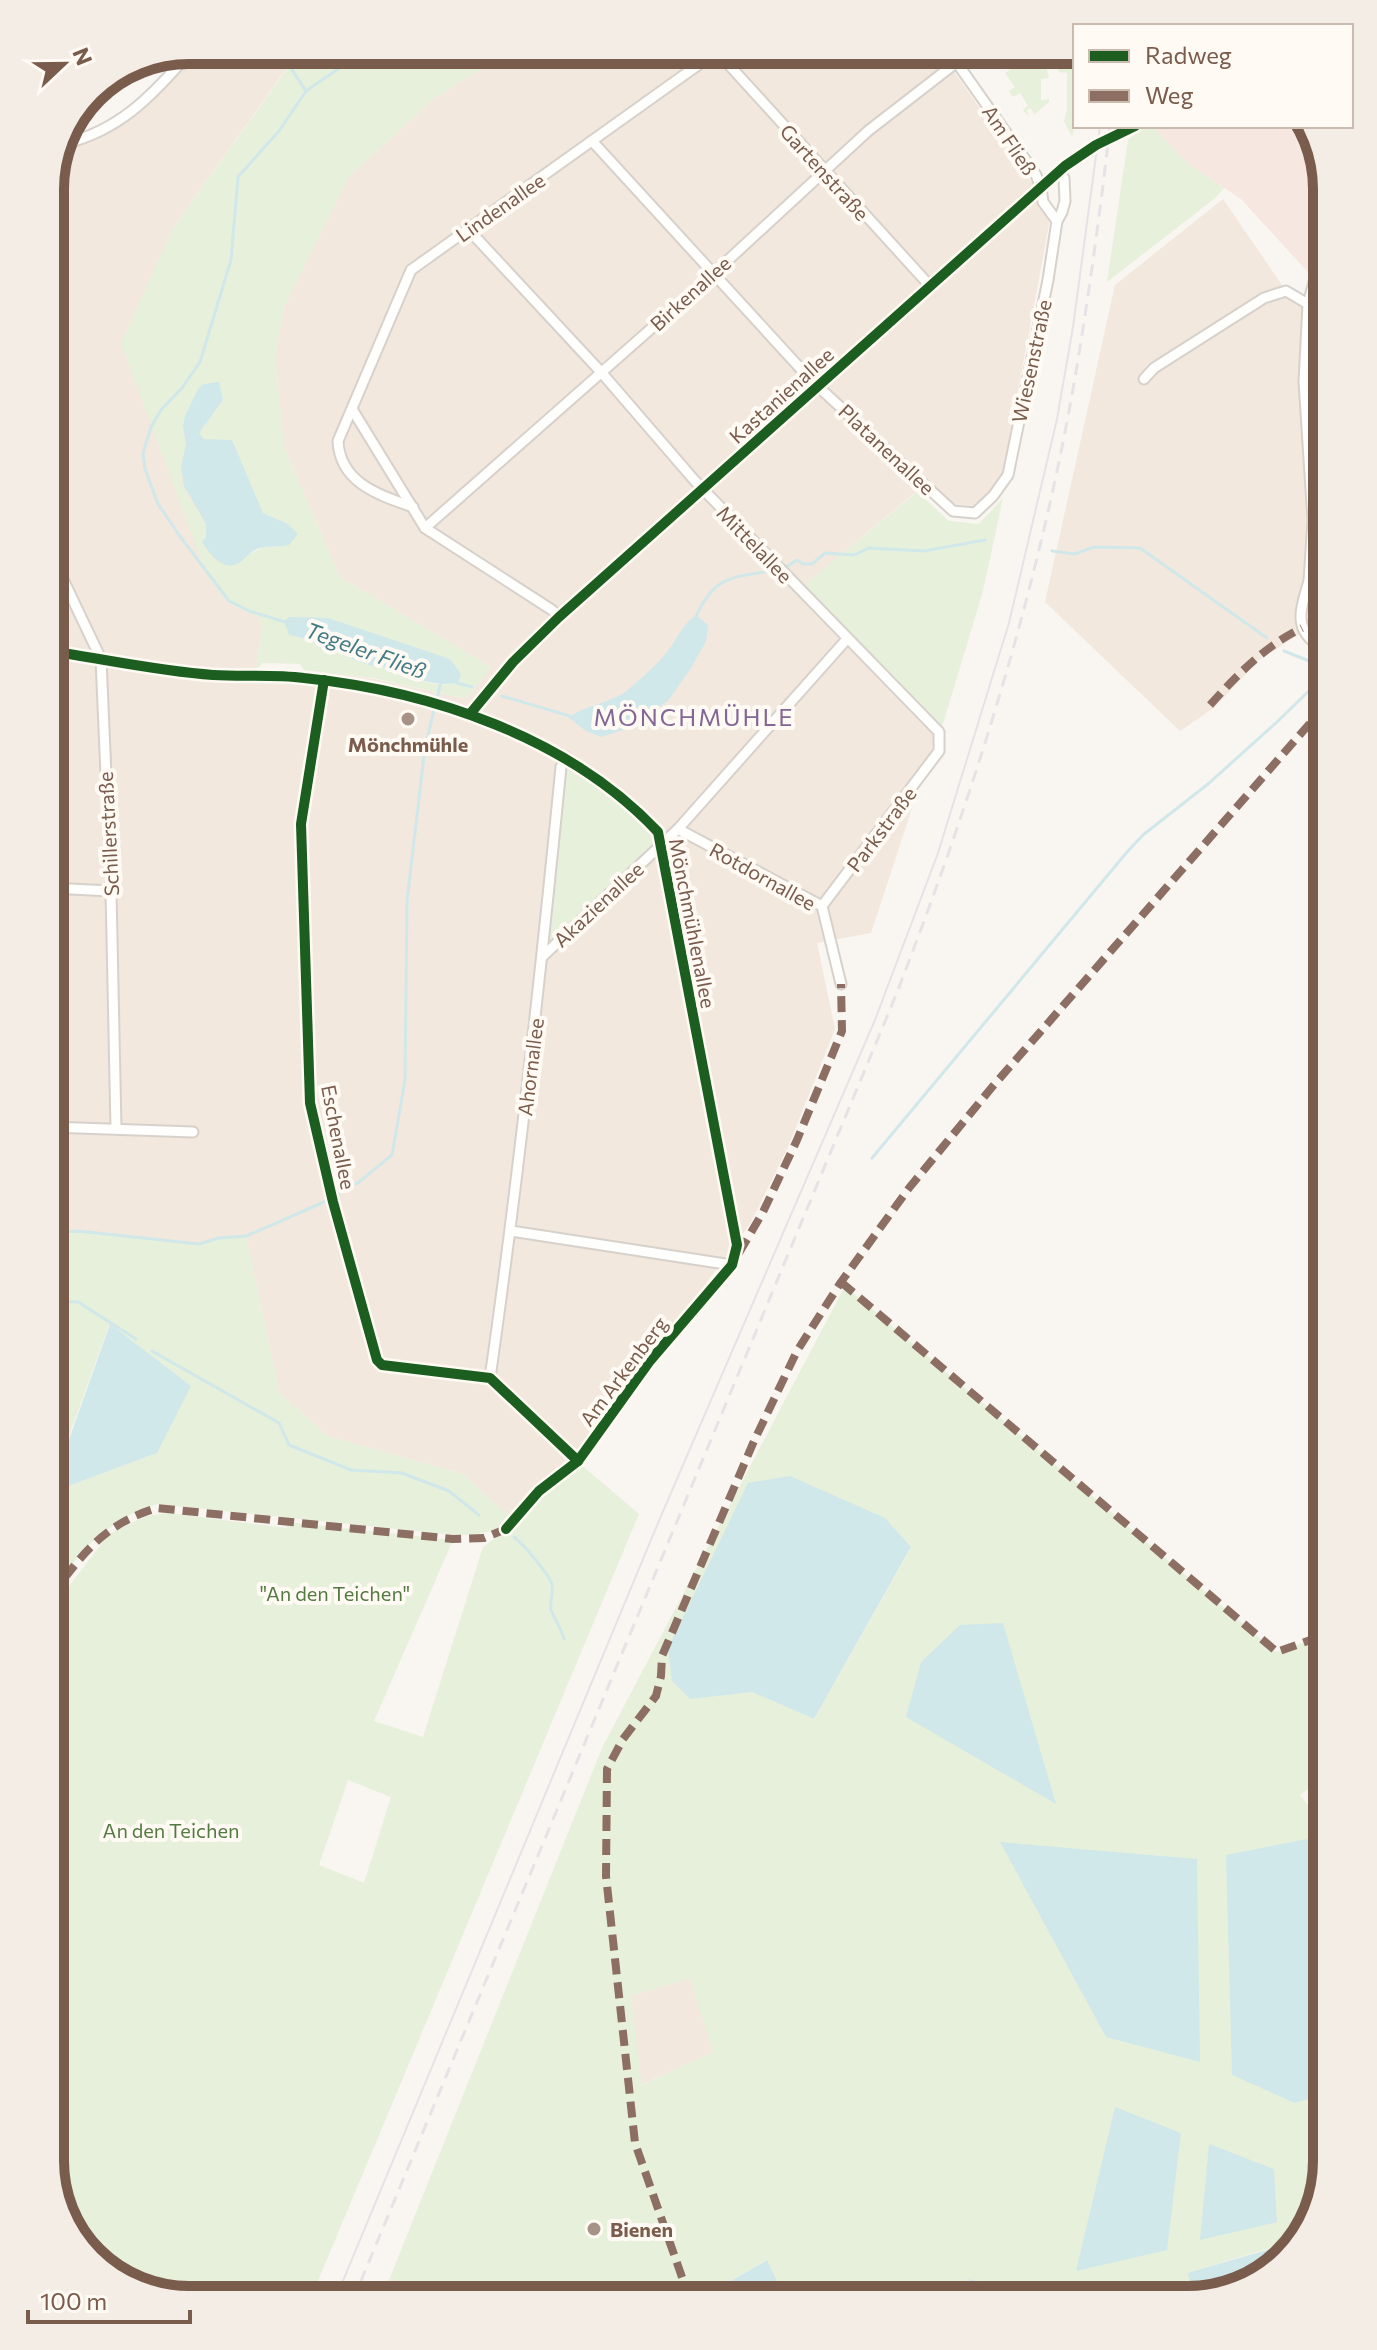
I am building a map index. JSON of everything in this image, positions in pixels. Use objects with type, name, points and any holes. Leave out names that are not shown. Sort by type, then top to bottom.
[{"type":"street","name":"Lindenallee","points":[[413,507],[383,496],[347,473],[339,456],[338,441],[411,270],[700,64]]},
{"type":"street","name":"Gartenstraße","points":[[728,64],[931,287]]},
{"type":"street","name":"Birkenallee","points":[[425,528],[713,274],[868,131],[954,64]]},
{"type":"street","name":"Am Fließ","points":[[958,64],[1036,175],[1041,188]]},
{"type":"street","points":[[74,141],[115,125],[148,100],[179,65]]},
{"type":"street","name":"Kastanienallee","points":[[470,714],[513,662],[559,617],[1059,171],[1079,155],[1131,128]]},
{"type":"street","name":"Platanenallee","points":[[593,142],[782,350],[953,511],[975,513],[993,496]]},
{"type":"street","name":"Wiesenstraße","points":[[993,496],[1008,475],[1057,221],[1065,201],[1064,178],[1059,171]]},
{"type":"street","points":[[1041,188],[1043,202],[1057,221]]},
{"type":"street","name":"Mittelallee","points":[[468,229],[601,372],[703,490],[939,732],[939,751]]},
{"type":"street","points":[[1313,286],[1308,304],[1304,382],[1313,520],[1309,581],[1300,622],[1305,635],[1313,641]]},
{"type":"street","points":[[1144,379],[1154,368],[1264,298],[1286,291],[1308,304]]},
{"type":"street","points":[[352,409],[425,528],[559,617]]},
{"type":"street","name":"Schillerstraße","points":[[64,581],[101,659],[111,891],[116,1128]]},
{"type":"street","points":[[1309,581],[1313,586]]},
{"type":"street","name":"Akazienallee","points":[[543,956],[660,848],[847,639]]},
{"type":"street","name":"Mönchmühlenallee","points":[[64,653],[210,674],[324,680],[428,701],[470,714],[566,757],[640,812],[658,832],[737,1245],[732,1265]]},
{"type":"street","name":"Eschenallee","points":[[324,680],[301,824],[310,1103],[333,1202],[377,1360],[382,1365],[490,1378]]},
{"type":"street","name":"Parkstraße","points":[[822,906],[939,751]]},
{"type":"street","name":"Ahornallee","points":[[490,1378],[511,1231],[543,956],[561,767],[566,757]]},
{"type":"street","name":"Rotdornallee","points":[[678,829],[822,906],[841,984]]},
{"type":"street","points":[[64,889],[111,891]]},
{"type":"street","points":[[64,1127],[193,1132]]},
{"type":"street","points":[[511,1231],[732,1265]]},
{"type":"street","name":"Am Arkenberg","points":[[506,1529],[539,1491],[578,1461],[649,1362],[732,1265]]},
{"type":"street","points":[[490,1378],[578,1461]]},
{"type":"shaded area","points":[[489,64],[949,64],[1035,187],[1038,203],[1050,219],[1003,472],[996,488],[973,506],[952,504],[928,482],[797,591],[936,735],[871,933],[817,943],[835,1029],[788,1147],[750,1224],[574,1460],[511,1518],[463,1474],[327,1436],[279,1392],[246,1236],[219,1238],[199,1244],[64,1232],[66,165],[74,140],[114,125],[181,65],[289,65],[173,228],[228,603],[257,616],[262,626],[256,670],[328,672],[463,698],[469,696],[491,667],[340,577],[284,447],[275,354],[285,305],[348,178],[432,100]]},
{"type":"shaded area","points":[[1154,128],[1297,128],[1312,173],[1313,278],[1241,199],[1187,163]]},
{"type":"shaded area","points":[[1223,199],[1286,291],[1306,305],[1310,522],[1301,633],[1258,661],[1215,707],[1180,731],[1045,602],[1115,285]]},
{"type":"shaded area","points":[[690,1978],[714,2052],[641,2085],[631,1996]]},
{"type":"green space","points":[[288,64],[489,64],[432,100],[348,178],[285,305],[275,354],[284,447],[340,577],[491,667],[469,696],[463,698],[373,678],[304,670],[300,664],[263,663],[256,670],[262,625],[257,616],[228,603],[207,576],[121,343],[173,228]],"holes":[[[223,400],[199,433],[263,513],[288,524],[279,547],[263,547],[228,565],[212,555],[206,526],[186,492],[181,474],[191,439]],[[289,635],[450,659],[458,683],[439,684],[366,664]]]},
{"type":"green space","points":[[1073,64],[1072,137],[1064,121],[1067,73],[1059,72],[1057,65]]},
{"type":"green space","points":[[1015,66],[1046,66],[1049,78],[1041,79],[1041,100],[1049,99],[1049,102],[1035,114],[1030,108],[1027,110],[1029,117],[1023,110],[1028,106],[1020,93],[1013,97],[1009,91],[1015,87],[1005,73]]},
{"type":"green space","points":[[1141,128],[1154,128],[1187,163],[1224,188],[1107,282],[1128,140]]},
{"type":"green space","points":[[1313,293],[1313,490],[1306,381]]},
{"type":"green space","points":[[917,492],[949,521],[979,524],[1003,498],[983,591],[942,727],[804,585]]},
{"type":"green space","points":[[1313,545],[1313,583],[1310,582]]},
{"type":"green space","points":[[566,758],[657,832],[658,848],[544,953]]},
{"type":"green space","points":[[64,1232],[199,1244],[219,1238],[246,1236],[279,1392],[327,1436],[463,1474],[511,1518],[492,1530],[455,1535],[157,1504],[109,1528],[84,1550],[64,1575],[64,1488],[157,1453],[109,1325],[64,1450]]},
{"type":"green space","points":[[845,1286],[1276,1652],[1313,1639],[1313,1785],[1300,1795],[1313,1808],[1313,1838],[1226,1856],[1295,2103],[1313,2098],[1313,2161],[1309,2193],[1296,2224],[1280,2245],[1187,2273],[1192,2286],[1188,2286],[1000,2286],[969,2279],[966,2286],[779,2286],[766,2260],[722,2286],[387,2286],[602,1748]],"holes":[[[911,1548],[814,1719],[752,1692]],[[690,1978],[713,2052],[642,2085],[631,1996]]]},
{"type":"green space","points":[[579,1463],[639,1514],[316,2286],[181,2286],[134,2273],[107,2255],[85,2230],[68,2193],[65,2177],[64,1593],[109,1534],[146,1516],[169,1513],[286,1528],[288,1522],[453,1540],[374,1721],[423,1737],[483,1547],[515,1524]],"holes":[[[348,1780],[391,1797],[364,1883],[319,1865]]]},
{"type":"water","points":[[219,382],[223,400],[199,433],[204,439],[232,440],[263,513],[288,524],[298,534],[289,545],[257,549],[242,561],[230,565],[214,558],[202,542],[206,537],[206,524],[184,486],[181,467],[186,444],[185,416],[198,389],[204,384]]},
{"type":"water","points":[[696,615],[708,625],[706,641],[668,701],[623,730],[601,737],[586,731],[569,718],[630,688],[661,659],[684,626]]},
{"type":"water","points":[[290,617],[328,618],[450,659],[461,674],[458,683],[438,684],[366,664],[289,635],[284,621]]},
{"type":"water","points":[[110,1324],[191,1386],[157,1453],[64,1488],[64,1454]]},
{"type":"water","points":[[790,1476],[885,1518],[911,1547],[814,1719],[752,1692],[690,1699],[672,1681],[668,1648],[748,1483]]},
{"type":"water","points":[[1003,1623],[1056,1804],[906,1717],[921,1662],[960,1625]]},
{"type":"water","points":[[1313,1838],[1313,2098],[1295,2103],[1232,2075],[1226,1855]]},
{"type":"water","points":[[1000,1842],[1197,1859],[1200,2062],[1106,2037]]},
{"type":"water","points":[[1115,2107],[1181,2133],[1167,2250],[1076,2271]]},
{"type":"water","points":[[1209,2144],[1274,2169],[1277,2222],[1200,2240]]},
{"type":"water","points":[[1278,2247],[1257,2265],[1220,2282],[1192,2286],[1187,2273]]},
{"type":"water","points":[[767,2260],[779,2286],[722,2286]]},
{"type":"water","points":[[969,2279],[1000,2286],[966,2286]]},
{"type":"waterway","points":[[288,64],[306,91]]},
{"type":"waterway","name":"Tegeler Fließ","points":[[285,622],[229,601],[158,504],[145,469],[143,453],[151,427],[161,410],[182,388],[200,362],[231,260],[238,177],[279,131],[306,91],[345,64]]},
{"type":"waterway","points":[[786,567],[797,560],[812,564],[825,553],[854,555],[869,548],[924,551],[985,540]]},
{"type":"waterway","points":[[1052,551],[1075,554],[1094,547],[1140,548],[1267,638]]},
{"type":"waterway","points":[[695,619],[701,605],[716,587],[733,578],[770,571]]},
{"type":"waterway","points":[[1284,651],[1313,662]]},
{"type":"waterway","name":"Tegeler Fließ","points":[[64,1232],[199,1244],[219,1238],[246,1236],[322,1203],[359,1182],[392,1155],[405,1080],[407,901],[425,747],[441,682]]},
{"type":"waterway","points":[[457,683],[472,687]]},
{"type":"waterway","points":[[872,1158],[1127,852],[1143,835],[1208,784],[1313,687]]},
{"type":"waterway","points":[[502,696],[573,717]]},
{"type":"waterway","points":[[64,1302],[78,1302],[136,1339]]},
{"type":"waterway","points":[[152,1351],[279,1423],[289,1445],[351,1470],[402,1473],[449,1491],[479,1515]]},
{"type":"waterway","points":[[514,1537],[550,1580],[551,1610],[564,1639]]},
{"type":"tram line","points":[[341,2286],[658,1523],[875,1020],[938,853],[1009,623],[1057,419],[1073,327],[1100,128]]},
{"type":"railway","points":[[359,2286],[896,995],[953,841],[1003,685],[1045,526],[1077,366],[1110,128]]},
{"type":"marked path","points":[[1210,705],[1253,662],[1276,643],[1302,628]]},
{"type":"marked path","points":[[685,2286],[635,2143],[606,1876],[607,1769],[623,1739],[656,1696],[662,1656],[754,1441],[797,1351],[841,1282],[909,1188],[993,1086],[1313,720]]},
{"type":"marked path","points":[[739,1253],[763,1212],[797,1140],[842,1031],[841,984]]},
{"type":"marked path","points":[[841,1282],[1277,1652],[1313,1639]]},
{"type":"marked path","points":[[64,1579],[84,1554],[108,1532],[157,1508],[453,1539],[484,1538],[506,1529]]},
{"type":"cycle path","points":[[470,714],[513,662],[559,617],[1065,166],[1096,145],[1131,128]]},
{"type":"cycle path","points":[[64,653],[192,673],[292,677],[352,684],[448,707],[495,724],[583,770],[622,799],[658,832],[737,1245],[732,1265],[649,1362],[578,1461],[539,1491],[506,1529]]},
{"type":"cycle path","points":[[324,680],[301,824],[310,1103],[333,1202],[377,1360],[382,1365],[490,1378],[578,1461]]},
{"type":"place","name":"Mönchmühle","points":[[408,719]]},
{"type":"place","name":"Bienen","points":[[594,2229]]},
{"type":"district","name":"MÖNCHMÜHLE","points":[[694,716]]},
{"type":"park label","name":"\"An den Teichen\"","points":[[335,1593]]},
{"type":"park label","name":"An den Teichen","points":[[171,1830]]}]
